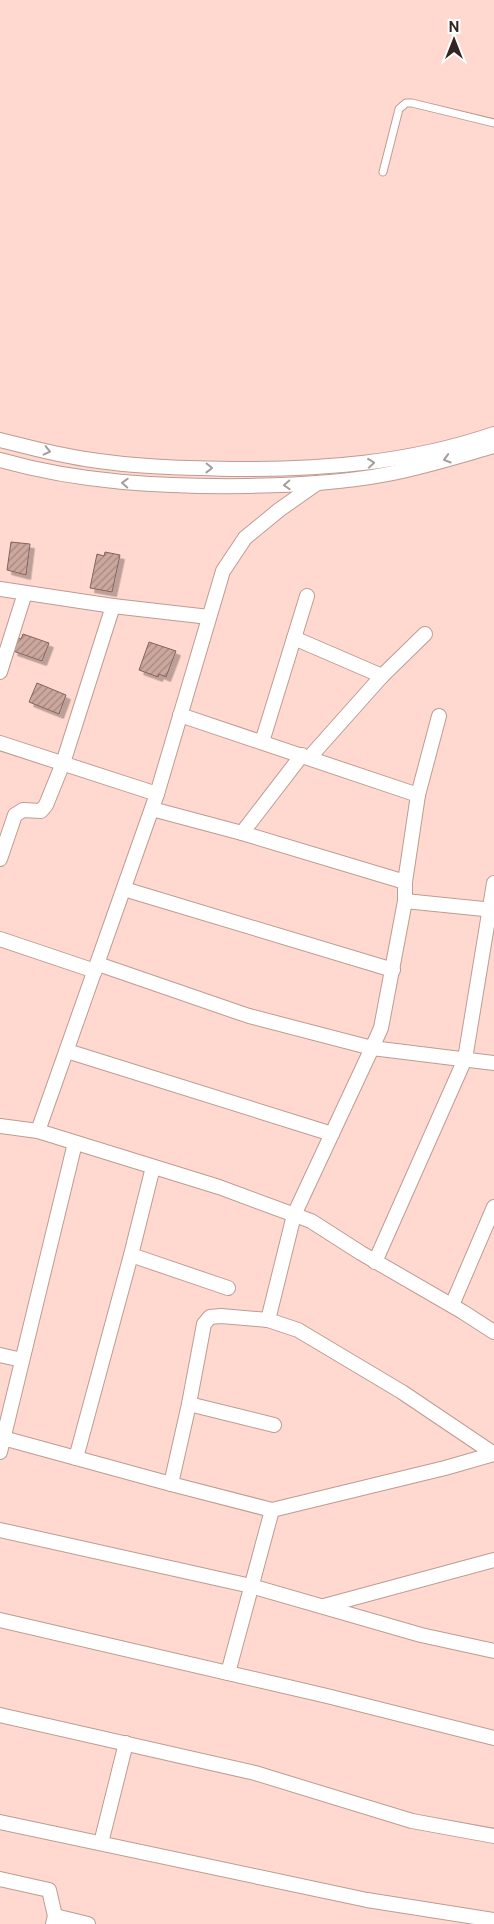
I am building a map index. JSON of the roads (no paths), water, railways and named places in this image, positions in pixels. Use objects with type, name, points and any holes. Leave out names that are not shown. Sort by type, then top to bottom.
[{"type":"street","points":[[0,440],[84,459],[165,468],[319,468],[377,462],[465,444],[494,434]]},
{"type":"street","points":[[0,460],[57,474],[114,482],[195,487],[317,483],[387,475],[494,446]]},
{"type":"street","points":[[38,1131],[152,810],[223,571],[245,538],[279,510],[317,483],[319,468]]},
{"type":"street","points":[[0,589],[113,606],[209,617]]},
{"type":"street","points":[[0,672],[25,593]]},
{"type":"street","points":[[262,742],[307,596]]},
{"type":"street","points":[[0,859],[15,815],[23,810],[41,811],[46,805],[63,763],[113,606]]},
{"type":"street","points":[[242,833],[305,756],[425,634]]},
{"type":"street","points":[[294,638],[382,676]]},
{"type":"street","points":[[180,715],[418,795]]},
{"type":"street","points":[[268,1320],[294,1215],[381,1028],[405,901],[405,882],[418,795],[439,716]]},
{"type":"street","points":[[0,743],[157,794]]},
{"type":"street","points":[[152,810],[242,833],[405,882]]},
{"type":"street","points":[[375,1262],[465,1059],[492,909],[494,883]]},
{"type":"street","points":[[124,889],[393,970]]},
{"type":"street","points":[[405,901],[492,909]]},
{"type":"street","points":[[0,939],[97,967],[249,1016],[372,1048],[494,1063]]},
{"type":"street","points":[[67,1051],[332,1134]]},
{"type":"street","points":[[0,1126],[38,1131],[219,1187],[311,1221],[375,1262],[452,1305],[494,1332]]},
{"type":"street","points":[[0,1452],[75,1143]]},
{"type":"street","points":[[76,1458],[153,1167]]},
{"type":"street","points":[[452,1305],[494,1207]]},
{"type":"street","points":[[131,1255],[228,1288]]},
{"type":"street","points":[[3,1438],[171,1484],[272,1510],[445,1468],[494,1454],[386,1382],[298,1330],[268,1320],[221,1316],[210,1317],[204,1324],[171,1484]]},
{"type":"street","points":[[0,1355],[22,1360]]},
{"type":"street","points":[[189,1404],[274,1425]]},
{"type":"street","points":[[228,1673],[272,1510]]},
{"type":"street","points":[[0,1530],[251,1586],[422,1635],[494,1651]]},
{"type":"street","points":[[323,1606],[494,1560]]},
{"type":"street","points":[[0,1620],[493,1735]]},
{"type":"street","points":[[0,1715],[255,1773],[412,1821],[494,1836]]},
{"type":"street","points":[[101,1843],[126,1743]]},
{"type":"street","points":[[0,1822],[367,1900],[494,1920]]},
{"type":"street","points":[[0,1879],[50,1890],[54,1920],[88,1924]]},
{"type":"lane","points":[[383,172],[399,110],[406,103],[494,123]]}]
